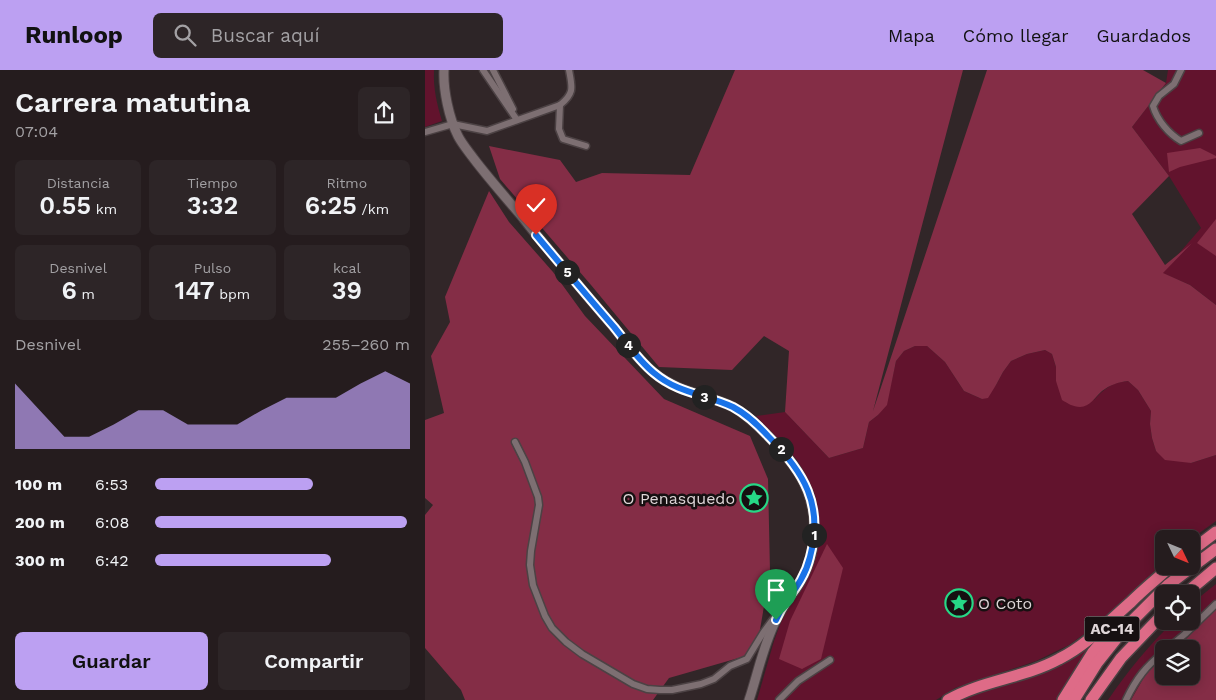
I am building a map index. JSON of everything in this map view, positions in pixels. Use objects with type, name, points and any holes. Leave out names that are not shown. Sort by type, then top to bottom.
[{"type":"highway","points":[[1200,544],[1216,532]]},
{"type":"highway","name":"AC-14","points":[[1074,700],[1097,663],[1124,629],[1169,585],[1216,548]]},
{"type":"highway","points":[[1196,585],[1216,568]]},
{"type":"highway","points":[[948,700],[962,692],[1038,669],[1058,660],[1090,639],[1162,575]]},
{"type":"highway","name":"AC-14","points":[[1063,700],[1093,652],[1133,604],[1163,575]]},
{"type":"highway","name":"AC-14","points":[[1091,700],[1121,658],[1155,622]]},
{"type":"street","points":[[444,70],[447,98],[453,124],[459,137],[482,169],[640,359],[669,384],[733,407],[757,424],[791,460],[807,490],[813,506],[815,522],[810,559],[804,574],[747,659],[730,666],[713,679],[701,684],[672,690],[647,689],[633,684],[594,662],[566,642],[552,628],[545,616],[533,585],[530,565],[539,505],[538,497],[525,462],[515,442]]},
{"type":"street","points":[[483,70],[517,120]]},
{"type":"street","points":[[493,70],[513,107],[517,120]]},
{"type":"street","points":[[425,132],[453,124],[487,131],[560,105],[569,98],[571,86],[569,70]]},
{"type":"street","points":[[1181,70],[1173,84],[1159,96],[1153,106],[1156,116],[1175,138],[1181,141],[1199,133]]},
{"type":"street","points":[[560,105],[559,128],[563,139],[586,146]]},
{"type":"street","points":[[749,700],[764,648],[786,602]]},
{"type":"street","points":[[1178,640],[1216,604]]},
{"type":"street","points":[[1126,700],[1140,675],[1155,659]]},
{"type":"street","points":[[779,700],[798,681],[830,660]]},
{"type":"shaded area","points":[[425,70],[434,70],[436,96],[442,121],[425,127]]},
{"type":"shaded area","points":[[735,70],[963,70],[873,411],[987,70],[1143,70],[1166,83],[1132,127],[1169,176],[1132,214],[1165,265],[1192,243],[1163,273],[1190,285],[1216,305],[1216,455],[1191,463],[1165,460],[1156,451],[1152,438],[1151,411],[1138,390],[1128,381],[1108,387],[1090,404],[1084,407],[1070,405],[1062,400],[1056,381],[1056,367],[1052,354],[1045,350],[1027,354],[1011,361],[988,398],[982,399],[964,391],[945,362],[927,346],[915,346],[904,351],[896,361],[887,405],[869,422],[863,448],[829,458],[785,412],[789,351],[764,336],[732,370],[659,367],[500,179],[489,146],[560,160],[576,182],[602,173],[690,175]]},
{"type":"shaded area","points":[[1168,70],[1216,70],[1216,305],[1190,285],[1162,273],[1201,228],[1169,176],[1132,127],[1166,83]]},
{"type":"shaded area","points":[[1200,148],[1216,156],[1216,158],[1180,167],[1169,172],[1167,153]]},
{"type":"shaded area","points":[[489,191],[509,222],[553,272],[585,316],[664,399],[750,436],[768,479],[770,571],[756,653],[669,678],[653,700],[465,700],[461,690],[425,648],[425,515],[433,505],[425,498],[425,420],[444,413],[431,356],[450,322],[445,297]]},
{"type":"shaded area","points":[[1216,219],[1216,256],[1197,243]]},
{"type":"shaded area","points":[[915,346],[927,346],[945,362],[964,391],[982,399],[996,385],[1011,361],[1027,354],[1045,350],[1052,354],[1056,367],[1056,381],[1094,400],[1109,387],[1128,381],[1138,390],[1151,411],[1150,424],[1156,451],[1191,463],[1216,455],[1216,521],[1200,533],[1200,530],[1155,530],[1155,571],[1102,621],[1069,645],[1036,661],[955,688],[936,700],[757,700],[785,611],[809,572],[817,549],[819,516],[814,492],[797,460],[756,416],[785,412],[829,458],[863,448],[869,422],[878,415],[888,397],[896,361],[904,351]]},
{"type":"shaded area","points":[[827,544],[843,568],[821,659],[802,669],[779,659],[790,621]]},
{"type":"shaded area","points":[[1216,584],[1216,609],[1200,625],[1200,597]]},
{"type":"shaded area","points":[[1216,609],[1216,700],[1131,700],[1147,672],[1155,665],[1155,685],[1200,685],[1200,640],[1184,640],[1195,630],[1200,630],[1200,625]]},
{"type":"shaded area","points":[[1165,630],[1195,630],[1184,640],[1156,640]]},
{"type":"shaded area","points":[[1098,640],[1057,700],[959,700],[1048,670]]},
{"type":"shaded area","points":[[1155,641],[1155,665],[1147,672],[1131,700],[1108,700],[1123,679]]},
{"type":"place","name":"O Penasquedo","points":[[754,498]]},
{"type":"place","name":"O Coto","points":[[959,603]]},
{"type":"route","points":[[536,235],[640,359],[654,373],[669,384],[733,407],[745,415],[757,424],[791,460],[801,476],[813,506],[815,522],[814,539],[810,559],[804,574],[776,620]]}]
